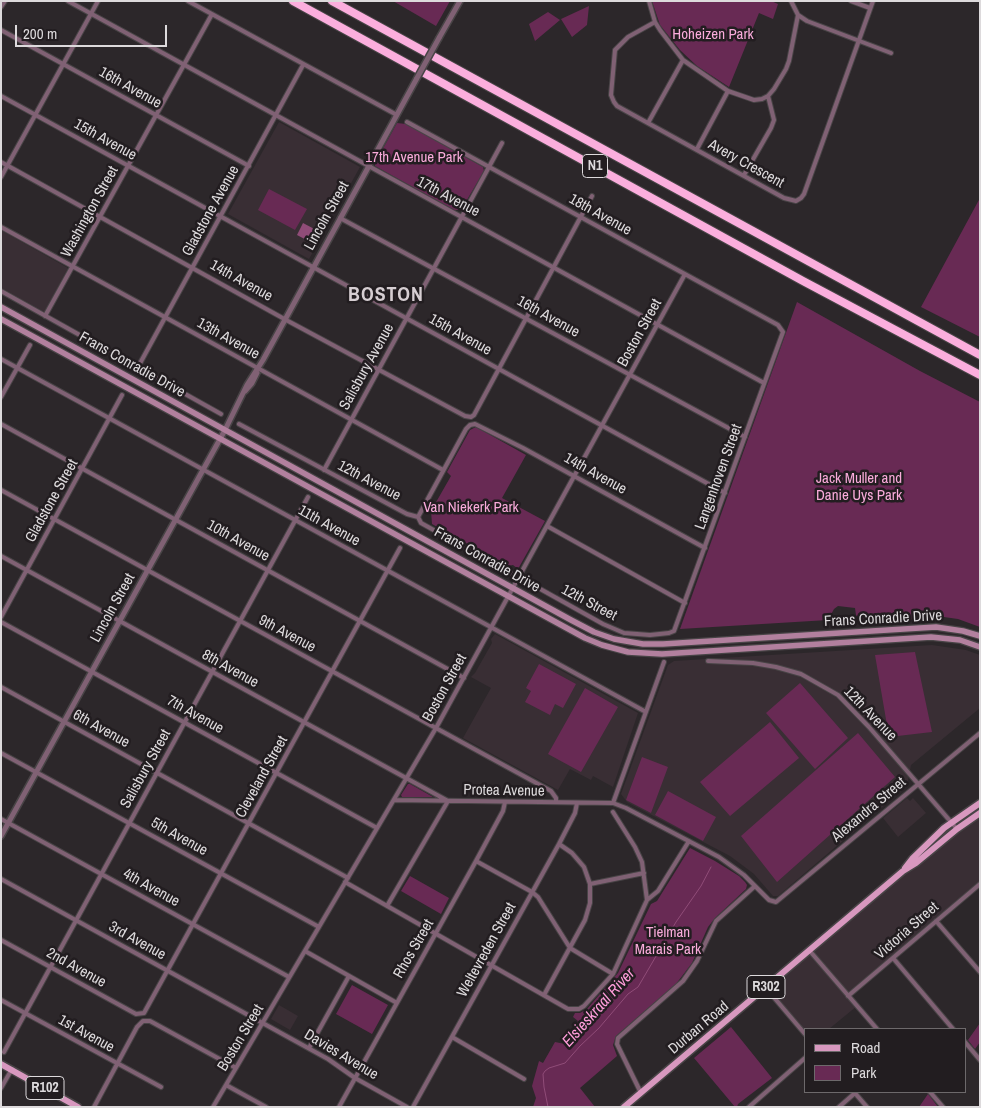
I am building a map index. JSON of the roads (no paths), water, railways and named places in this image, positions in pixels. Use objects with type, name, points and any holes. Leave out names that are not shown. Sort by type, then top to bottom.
[{"type":"highway","name":"N1","points":[[293,1],[796,277],[980,375]]},
{"type":"highway","name":"N1","points":[[332,1],[980,355]]},
{"type":"main road","name":"Frans Conradie Drive","points":[[1,307],[513,589],[594,632],[614,639],[643,644],[936,627],[956,629],[980,636]]},
{"type":"main road","name":"Frans Conradie Drive","points":[[1,318],[508,596],[590,640],[609,647],[633,652],[662,654],[930,637],[960,640],[980,647]]},
{"type":"main road","name":"Durban Road","points":[[624,1107],[903,870],[912,859],[952,822],[980,803]]},
{"type":"main road","name":"Durban Road","points":[[903,870],[916,863],[980,812]]},
{"type":"main road","name":"R102","points":[[1,1064],[78,1107]]},
{"type":"street","points":[[1,7],[5,1]]},
{"type":"street","name":"17th Avenue","points":[[68,1],[764,383]]},
{"type":"street","points":[[1,177],[98,1]]},
{"type":"street","points":[[188,1],[397,116]]},
{"type":"street","name":"Lincoln Street","points":[[1,836],[460,1]]},
{"type":"street","points":[[650,1],[655,22],[683,60],[728,91],[754,100],[768,96],[780,80],[789,61],[798,15]]},
{"type":"street","points":[[792,1],[798,15],[807,21],[891,53]]},
{"type":"street","points":[[852,1],[870,8]]},
{"type":"street","name":"Avery Crescent","points":[[655,22],[628,37],[616,50],[611,95],[617,106],[791,201],[796,201],[801,198],[873,1]]},
{"type":"street","name":"Washington Street","points":[[45,316],[212,14]]},
{"type":"street","name":"16th Avenue","points":[[1,30],[249,166]]},
{"type":"street","points":[[648,123],[683,60]]},
{"type":"street","name":"Gladstone Avenue","points":[[138,367],[303,65]]},
{"type":"street","points":[[696,149],[728,91]]},
{"type":"street","name":"15th Avenue","points":[[1,96],[725,493]]},
{"type":"street","points":[[744,175],[774,120],[768,96]]},
{"type":"street","name":"18th Avenue","points":[[407,122],[778,325],[782,329]]},
{"type":"street","name":"Salisbury Avenue","points":[[324,470],[502,143]]},
{"type":"street","name":"14th Avenue","points":[[1,162],[465,416],[470,417],[474,414],[498,369]]},
{"type":"street","points":[[498,369],[592,196]]},
{"type":"street","name":"16th Avenue","points":[[340,218],[745,437]]},
{"type":"street","name":"13th Avenue","points":[[1,227],[259,367],[443,470]]},
{"type":"street","name":"Boston Street","points":[[213,1107],[436,728],[685,274]]},
{"type":"street","points":[[1,291],[221,414]]},
{"type":"street","name":"Langenhoven Street","points":[[674,631],[782,334],[782,329]]},
{"type":"street","points":[[1,397],[30,346]]},
{"type":"street","name":"11th Avenue","points":[[1,358],[646,712]]},
{"type":"street","name":"Gladstone Street","points":[[1,617],[122,395]]},
{"type":"street","name":"10th Avenue","points":[[1,424],[464,678]]},
{"type":"street","name":"12th Avenue","points":[[239,424],[407,514],[418,517],[424,524],[512,573]]},
{"type":"street","name":"14th Avenue","points":[[443,470],[466,429],[473,424],[480,425],[705,548]]},
{"type":"street","points":[[418,517],[443,470]]},
{"type":"street","name":"9th Avenue","points":[[1,490],[551,792],[556,798],[556,802]]},
{"type":"street","name":"Salisbury Street","points":[[4,1052],[308,497]]},
{"type":"street","points":[[546,526],[685,602]]},
{"type":"street","name":"Cleveland Street","points":[[142,1014],[147,1010],[400,548]]},
{"type":"street","name":"8th Avenue","points":[[1,556],[448,801]]},
{"type":"street","name":"12th Street","points":[[526,581],[617,630],[638,635],[670,633],[674,631]]},
{"type":"street","name":"7th Avenue","points":[[1,622],[377,828]]},
{"type":"street","name":"12th Avenue","points":[[708,661],[753,663],[776,667],[801,674],[819,683],[854,710],[957,829]]},
{"type":"street","points":[[641,1093],[617,1044],[618,1038],[683,981],[697,961],[716,921],[756,886],[730,865],[689,841],[613,803],[664,662]]},
{"type":"street","name":"6th Avenue","points":[[1,687],[249,824],[491,966],[568,1008],[579,1009],[584,1006],[613,974]]},
{"type":"street","name":"Alexandra Street","points":[[756,886],[772,902],[782,898],[980,733]]},
{"type":"street","name":"5th Avenue","points":[[1,753],[319,927]]},
{"type":"street","name":"Protea Avenue","points":[[394,800],[613,803]]},
{"type":"street","points":[[387,906],[448,801]]},
{"type":"street","name":"Rhos Street","points":[[339,1107],[476,861],[503,811],[505,802]]},
{"type":"street","name":"Weltevreden Street","points":[[413,1107],[559,844],[575,813],[577,802]]},
{"type":"street","points":[[613,812],[635,846],[642,862],[647,900]]},
{"type":"street","name":"4th Avenue","points":[[1,819],[290,977]]},
{"type":"street","points":[[476,861],[532,892],[538,897],[570,948],[613,974],[647,900],[658,891],[689,841]]},
{"type":"street","points":[[544,995],[588,914],[590,903],[590,884],[580,862],[572,853],[559,844]]},
{"type":"street","points":[[590,884],[644,873]]},
{"type":"street","name":"3rd Avenue","points":[[1,879],[262,1023]]},
{"type":"street","name":"Victoria Street","points":[[848,996],[980,884]]},
{"type":"street","points":[[936,921],[980,972]]},
{"type":"street","name":"2nd Avenue","points":[[1,940],[136,1014],[142,1014]]},
{"type":"street","points":[[810,950],[876,1028]]},
{"type":"street","points":[[305,951],[397,1002]]},
{"type":"street","points":[[892,958],[952,1028]]},
{"type":"street","points":[[309,1048],[349,976]]},
{"type":"street","points":[[766,988],[804,1033]]},
{"type":"street","name":"1st Avenue","points":[[1,1000],[161,1087]]},
{"type":"street","points":[[94,1107],[137,1027],[143,1021],[150,1021],[236,1068]]},
{"type":"street","name":"Davies Avenue","points":[[262,1023],[309,1048],[355,1078],[407,1107]]},
{"type":"street","points":[[452,1037],[524,1079]]},
{"type":"street","points":[[966,1043],[980,1060]]},
{"type":"street","points":[[749,1107],[804,1059]]},
{"type":"street","points":[[1,1088],[12,1069]]},
{"type":"street","points":[[226,1084],[266,1107]]},
{"type":"street","points":[[839,1107],[854,1093]]},
{"type":"street","points":[[856,1093],[867,1107]]},
{"type":"street","points":[[931,1093],[943,1107]]},
{"type":"waterway","name":"Elsieskraal River","points":[[548,1107],[544,1087],[543,1074],[545,1071],[565,1063],[599,1028],[628,994],[638,987],[711,867]]},
{"type":"district","name":"BOSTON","points":[[386,296]]},
{"type":"park label","name":"Hoheizen Park","points":[[713,35]]},
{"type":"park label","name":"17th Avenue Park","points":[[414,158]]},
{"type":"park label","name":"Jack Muller and Danie Uys Park","points":[[859,488]]},
{"type":"park label","name":"Van Niekerk Park","points":[[471,508]]},
{"type":"park label","name":"Tielman Marais Park","points":[[668,942]]}]
